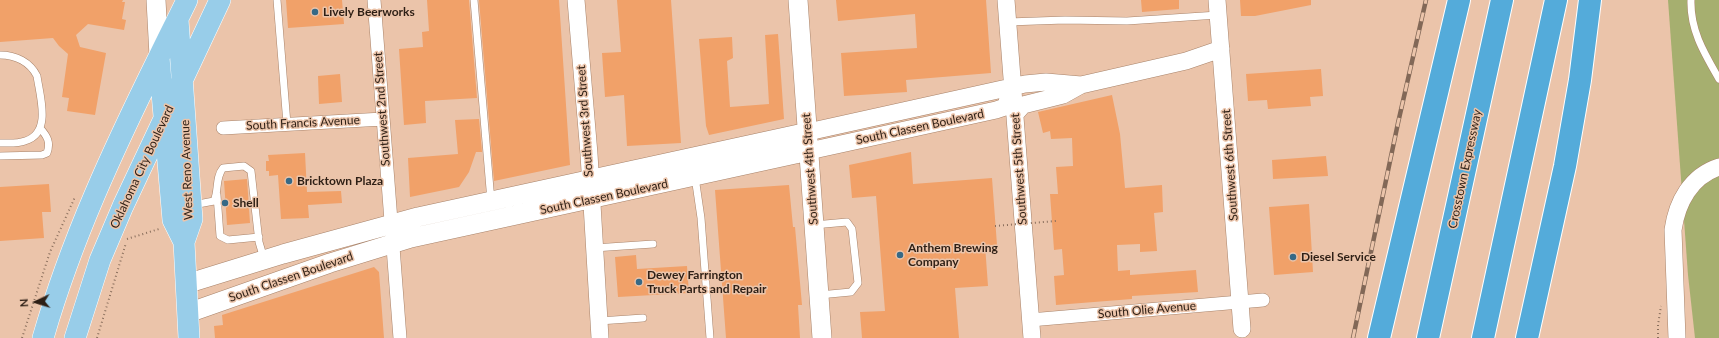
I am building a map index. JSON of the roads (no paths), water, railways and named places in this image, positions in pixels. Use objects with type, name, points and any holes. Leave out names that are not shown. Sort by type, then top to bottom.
[{"type":"highway","points":[[1379,338],[1459,0]]},
{"type":"highway","name":"Crosstown Expressway","points":[[1428,338],[1502,0]]},
{"type":"highway","points":[[1483,338],[1556,0]]},
{"type":"highway","points":[[1527,338],[1565,166],[1580,80],[1590,0]]},
{"type":"main road","name":"West Reno Avenue","points":[[156,0],[159,56],[173,220],[184,242]]},
{"type":"main road","points":[[43,338],[55,296],[82,223],[159,56],[178,10],[187,0]]},
{"type":"main road","name":"Oklahoma City Boulevard","points":[[75,338],[100,260],[164,118],[220,0]]},
{"type":"main road","name":"Southwest 4th Street","points":[[798,0],[822,338]]},
{"type":"main road","name":"West Reno Avenue","points":[[178,10],[192,219],[184,242],[189,338]]},
{"type":"main road","name":"South Classen Boulevard","points":[[186,284],[391,224],[808,132]]},
{"type":"main road","name":"South Classen Boulevard","points":[[188,313],[330,263],[434,233],[809,152]]},
{"type":"street","name":"Southwest 2nd Street","points":[[374,0],[400,338]]},
{"type":"street","name":"Southwest 3rd Street","points":[[576,0],[590,180],[600,338]]},
{"type":"street","name":"Southwest 5th Street","points":[[1006,0],[1032,338]]},
{"type":"street","name":"Southwest 6th Street","points":[[1218,7],[1242,329]]},
{"type":"street","name":"South Classen Boulevard","points":[[1015,114],[1023,105],[1063,95],[1081,85],[1186,61],[1221,49]]},
{"type":"street","name":"South Classen Boulevard","points":[[808,132],[1040,82],[1081,85]]},
{"type":"street","name":"South Classen Boulevard","points":[[809,152],[1001,109],[1008,103],[1013,87]]},
{"type":"street","name":"South Francis Avenue","points":[[224,128],[383,119]]},
{"type":"street","points":[[1677,338],[1673,230],[1675,216],[1686,191],[1704,174],[1719,168]]},
{"type":"street","name":"South Olie Avenue","points":[[1030,320],[1263,300]]},
{"type":"lane","points":[[277,0],[287,124]]},
{"type":"lane","points":[[474,0],[491,201]]},
{"type":"lane","points":[[1691,0],[1693,22],[1696,34],[1701,48],[1719,79]]},
{"type":"lane","points":[[1008,22],[1065,20],[1127,21],[1218,7]]},
{"type":"lane","points":[[0,55],[18,58],[35,71],[37,76],[42,121],[35,136],[24,142],[0,143]]},
{"type":"lane","points":[[0,156],[42,155],[47,153],[49,147],[48,138],[40,128]]},
{"type":"lane","points":[[259,237],[228,240],[220,236],[217,184],[219,173],[223,168],[244,166],[251,170],[259,237],[264,260]]},
{"type":"lane","points":[[695,177],[701,226],[710,338]]},
{"type":"lane","points":[[191,205],[214,201],[217,195]]},
{"type":"lane","points":[[814,225],[847,222],[852,229],[858,283],[851,292],[819,295]]},
{"type":"lane","points":[[594,248],[652,244]]},
{"type":"lane","points":[[599,321],[643,318]]},
{"type":"railway","points":[[1353,338],[1398,123],[1426,0]]},
{"type":"place","name":"Lively Beerworks","points":[[315,12]]},
{"type":"place","name":"Bricktown Plaza","points":[[289,181]]},
{"type":"place","name":"Shell","points":[[225,203]]},
{"type":"place","name":"Anthem Brewing Company","points":[[900,255]]},
{"type":"place","name":"Diesel Service","points":[[1293,257]]},
{"type":"place","name":"Dewey Farrington Truck Parts and Repair","points":[[639,282]]}]
